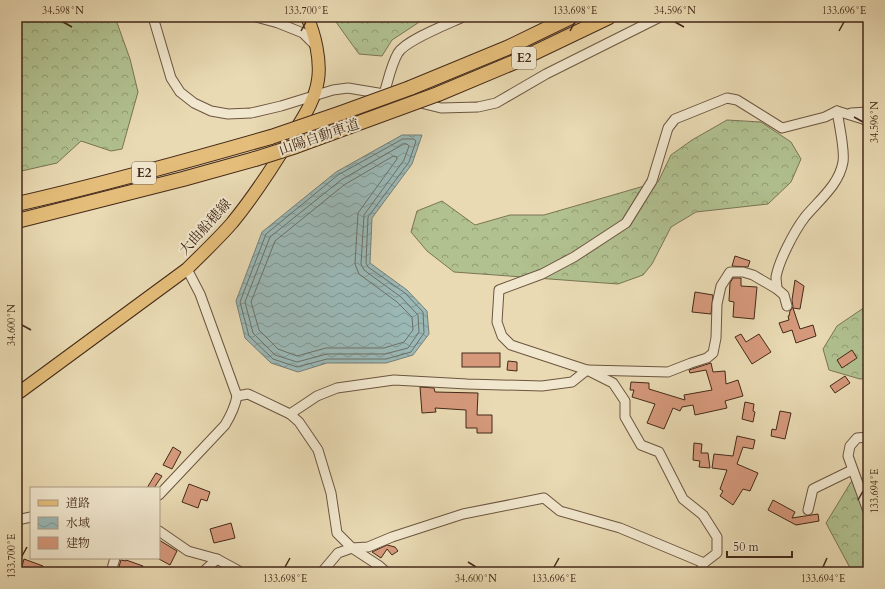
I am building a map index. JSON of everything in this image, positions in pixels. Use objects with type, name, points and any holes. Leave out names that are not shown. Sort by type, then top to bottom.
[{"type":"highway","name":"山陽自動車道","points":[[17,204],[91,187],[179,164],[271,137],[341,114],[501,51],[572,17]]},
{"type":"highway","name":"山陽自動車道","points":[[17,220],[161,185],[255,159],[401,109],[517,62],[608,17]]},
{"type":"main road","name":"大曲船穂線","points":[[17,394],[187,268],[209,248],[232,223],[276,162],[305,115],[314,97],[318,79],[316,46],[313,30],[307,17]]},
{"type":"street","points":[[153,17],[170,78],[180,92],[199,106],[211,111],[228,114],[251,113],[314,97],[333,90],[348,88],[384,94],[441,108],[478,107],[496,103],[546,74],[660,17]]},
{"type":"street","points":[[256,17],[278,23],[303,33],[316,46]]},
{"type":"street","points":[[384,94],[398,52],[412,41],[463,17]]},
{"type":"street","points":[[700,572],[704,563],[717,553],[717,536],[703,515],[683,499],[659,452],[641,445],[625,418],[625,401],[614,383],[587,370],[511,345],[502,336],[497,322],[499,290],[542,274],[574,258],[626,223],[652,181],[668,128],[674,119],[727,98],[737,100],[782,128],[841,112],[868,112]]},
{"type":"street","points":[[841,112],[868,122]]},
{"type":"street","points":[[777,289],[776,278],[780,264],[793,237],[805,218],[837,179],[843,162],[841,112]]},
{"type":"street","points":[[160,494],[224,425],[231,416],[235,406],[236,396],[200,294],[187,268]]},
{"type":"street","points":[[290,414],[317,396],[337,388],[394,380],[542,386],[572,382],[587,370],[668,372],[691,362],[707,358],[713,353],[716,338],[717,304],[721,286],[730,272],[743,272],[753,275],[777,289],[784,295],[787,306]]},
{"type":"street","points":[[236,396],[248,394],[290,414],[299,422],[318,450],[331,493],[337,533],[352,548],[386,572]]},
{"type":"street","points":[[868,437],[857,438],[850,446],[848,456],[868,511]]},
{"type":"street","points":[[808,510],[813,489],[852,470]]},
{"type":"street","points":[[322,572],[338,553],[352,548],[368,547],[392,537],[463,514],[544,498],[560,512],[620,528],[704,563]]},
{"type":"street","points":[[17,520],[30,517]]},
{"type":"street","points":[[160,532],[188,551],[217,559],[241,572]]},
{"type":"street","points":[[111,572],[115,559]]},
{"type":"street","points":[[203,572],[217,559]]},
{"type":"street","points":[[866,572],[868,568]]},
{"type":"green space","points":[[17,17],[115,17],[130,59],[138,92],[122,149],[111,151],[81,141],[57,163],[17,172]]},
{"type":"green space","points":[[334,17],[427,17],[392,40],[382,56],[359,54]]},
{"type":"green space","points":[[727,120],[761,122],[791,142],[801,159],[791,182],[768,204],[696,212],[671,227],[652,264],[643,275],[618,284],[454,272],[427,251],[411,232],[417,211],[442,201],[475,225],[510,215],[544,215],[658,182],[671,155],[692,140]]},
{"type":"green space","points":[[868,305],[868,378],[860,379],[829,370],[823,349],[837,326]]},
{"type":"green space","points":[[868,477],[868,572],[856,572],[849,566],[826,523],[851,482]]},
{"type":"water","points":[[402,135],[422,135],[412,164],[372,218],[370,263],[407,290],[427,311],[429,334],[413,355],[386,363],[327,363],[298,372],[271,363],[245,338],[236,301],[262,232],[336,172]]},
{"type":"building","points":[[735,256],[750,261],[748,267],[732,266]]},
{"type":"building","points":[[733,278],[741,278],[741,286],[757,287],[754,319],[733,317],[734,302],[729,301],[730,283]]},
{"type":"building","points":[[795,280],[804,286],[800,309],[793,308],[800,329],[813,325],[816,336],[796,343],[792,330],[783,333],[779,323],[789,320],[788,316],[793,307],[792,300]]},
{"type":"building","points":[[695,292],[713,295],[711,314],[692,312]]},
{"type":"building","points":[[741,334],[746,342],[759,334],[771,352],[752,364],[735,337]]},
{"type":"building","points":[[852,350],[857,358],[842,368],[837,360]]},
{"type":"building","points":[[462,353],[500,353],[500,367],[462,367]]},
{"type":"building","points":[[508,361],[517,362],[517,371],[507,370]]},
{"type":"building","points":[[711,363],[713,372],[725,371],[726,384],[738,380],[743,396],[725,401],[727,408],[695,415],[693,405],[682,407],[680,411],[673,408],[664,429],[647,423],[655,404],[632,397],[634,390],[630,390],[631,382],[649,383],[649,389],[685,400],[684,395],[712,390],[706,370],[690,373],[689,370]]},
{"type":"building","points":[[845,376],[850,383],[835,393],[830,386]]},
{"type":"building","points":[[420,387],[434,388],[435,392],[478,393],[477,415],[492,415],[492,433],[477,433],[477,428],[466,428],[466,410],[435,408],[436,412],[422,413]]},
{"type":"building","points":[[745,402],[754,404],[753,411],[755,412],[753,422],[742,419]]},
{"type":"building","points":[[780,411],[791,413],[785,439],[771,436],[772,429],[776,430]]},
{"type":"building","points":[[737,436],[755,440],[753,449],[743,447],[737,464],[758,473],[750,491],[743,489],[733,505],[720,496],[723,491],[720,489],[727,470],[712,468],[714,454],[733,456]]},
{"type":"building","points":[[694,443],[702,444],[701,453],[708,453],[710,468],[699,467],[700,461],[693,460]]},
{"type":"building","points":[[173,447],[181,452],[172,469],[163,465]]},
{"type":"building","points":[[156,473],[162,476],[155,487],[148,487]]},
{"type":"building","points":[[189,484],[210,492],[207,501],[201,499],[198,508],[182,502]]},
{"type":"building","points":[[773,500],[795,512],[792,518],[818,514],[819,521],[796,525],[768,510]]},
{"type":"building","points":[[231,523],[235,538],[214,543],[210,529]]},
{"type":"building","points":[[160,541],[177,551],[170,565],[159,559]]},
{"type":"building","points":[[387,545],[395,547],[398,551],[392,555],[387,549],[381,558],[372,552]]},
{"type":"building","points":[[24,559],[43,566],[41,572],[26,572],[21,570]]},
{"type":"building","points":[[121,560],[126,560],[143,566],[141,572],[123,572],[118,570]]}]
